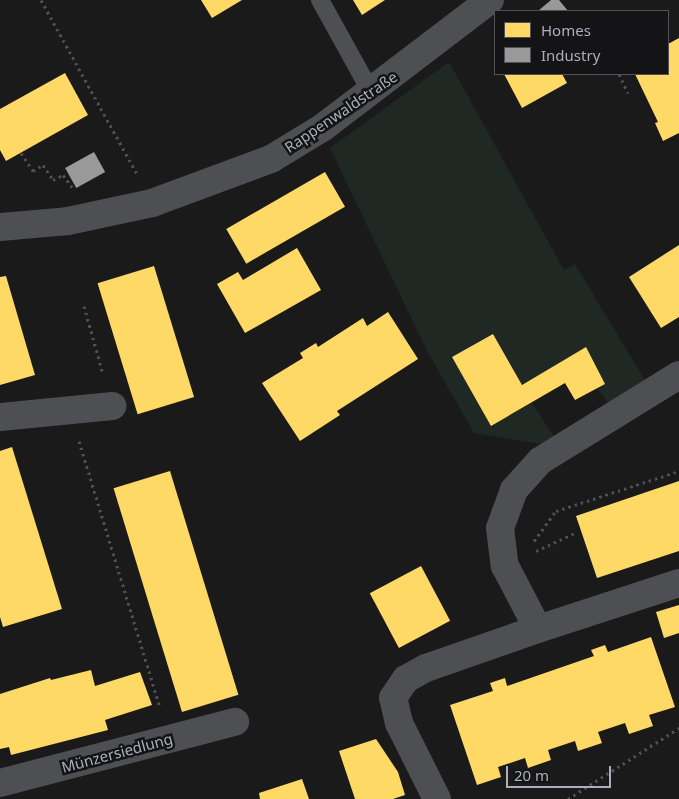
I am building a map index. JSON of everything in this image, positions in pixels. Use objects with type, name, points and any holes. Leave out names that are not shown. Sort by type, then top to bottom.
[{"type":"street","name":"Rappenwaldstraße","points":[[0,227],[93,216],[152,203],[213,183],[271,159],[322,128],[490,0]]},
{"type":"street","points":[[538,629],[500,528],[514,490],[540,461],[679,374]]},
{"type":"street","points":[[0,417],[70,412],[112,406]]},
{"type":"street","points":[[437,799],[399,723],[393,698],[406,679],[426,668],[679,583]]},
{"type":"street","name":"Münzersiedlung","points":[[0,783],[235,722]]},
{"type":"lane","points":[[320,0],[371,92]]},
{"type":"path","points":[[41,0],[132,164]]},
{"type":"path","points":[[620,75],[628,93]]},
{"type":"path","points":[[21,153],[33,171],[43,165],[53,180],[63,175],[73,189]]},
{"type":"path","points":[[84,306],[112,406]]},
{"type":"path","points":[[70,412],[170,739]]},
{"type":"path","points":[[514,562],[556,511],[679,471]]},
{"type":"path","points":[[514,562],[575,533]]},
{"type":"path","points":[[568,799],[679,728]]},
{"type":"shaded area","points":[[449,62],[564,270],[575,264],[646,382],[609,404],[597,388],[604,384],[586,347],[522,385],[493,334],[452,357],[491,425],[532,403],[557,441],[547,445],[474,433],[427,351],[330,148]]},
{"type":"building: Homes","points":[[201,0],[242,0],[212,18]]},
{"type":"building: Homes","points":[[353,0],[385,0],[362,15]]},
{"type":"building: Homes","points":[[679,38],[679,133],[663,141],[655,123],[658,122],[635,75],[669,75],[669,43]]},
{"type":"building: Homes","points":[[65,73],[88,115],[6,161],[0,150],[0,109]]},
{"type":"building: Homes","points":[[505,75],[563,75],[567,83],[522,108]]},
{"type":"building: Homes","points":[[325,172],[345,207],[246,264],[226,229]]},
{"type":"building: Homes","points":[[679,245],[679,317],[661,328],[629,277]]},
{"type":"building: Homes","points":[[297,248],[321,290],[245,333],[217,284],[238,272],[243,280]]},
{"type":"building: Homes","points":[[154,266],[194,397],[138,414],[98,283]]},
{"type":"building: Homes","points":[[6,276],[35,375],[0,385],[0,277]]},
{"type":"building: Homes","points":[[388,312],[418,359],[337,411],[340,415],[300,441],[262,383],[303,358],[300,353],[316,343],[318,347],[363,318],[367,326]]},
{"type":"building: Homes","points":[[493,334],[522,385],[586,347],[605,384],[575,400],[565,383],[491,426],[452,357]]},
{"type":"building: Homes","points":[[12,447],[62,609],[3,627],[0,617],[0,451]]},
{"type":"building: Homes","points":[[170,471],[238,695],[182,712],[114,488]]},
{"type":"building: Homes","points":[[679,481],[679,551],[597,578],[576,516]]},
{"type":"building: Homes","points":[[421,566],[450,621],[399,648],[370,593]]},
{"type":"building: Homes","points":[[679,605],[679,633],[664,638],[656,612]]},
{"type":"building: Homes","points":[[651,637],[675,707],[649,715],[653,726],[629,734],[625,723],[598,732],[602,743],[578,751],[575,741],[548,750],[551,760],[528,768],[525,758],[498,767],[501,777],[477,785],[450,705],[493,691],[490,683],[505,678],[507,686],[594,656],[591,650],[605,645],[608,652]]},
{"type":"building: Homes","points":[[91,670],[95,686],[140,672],[152,705],[105,720],[108,730],[11,755],[9,747],[0,749],[0,694],[50,678],[51,680]]},
{"type":"building: Homes","points":[[376,739],[398,772],[405,795],[393,799],[355,799],[339,751]]},
{"type":"building: Homes","points":[[302,779],[309,799],[260,799],[259,793]]},
{"type":"building: Industry","points":[[551,0],[559,0],[567,10],[539,10]]},
{"type":"building: Industry","points":[[94,152],[105,172],[76,188],[65,168]]}]
